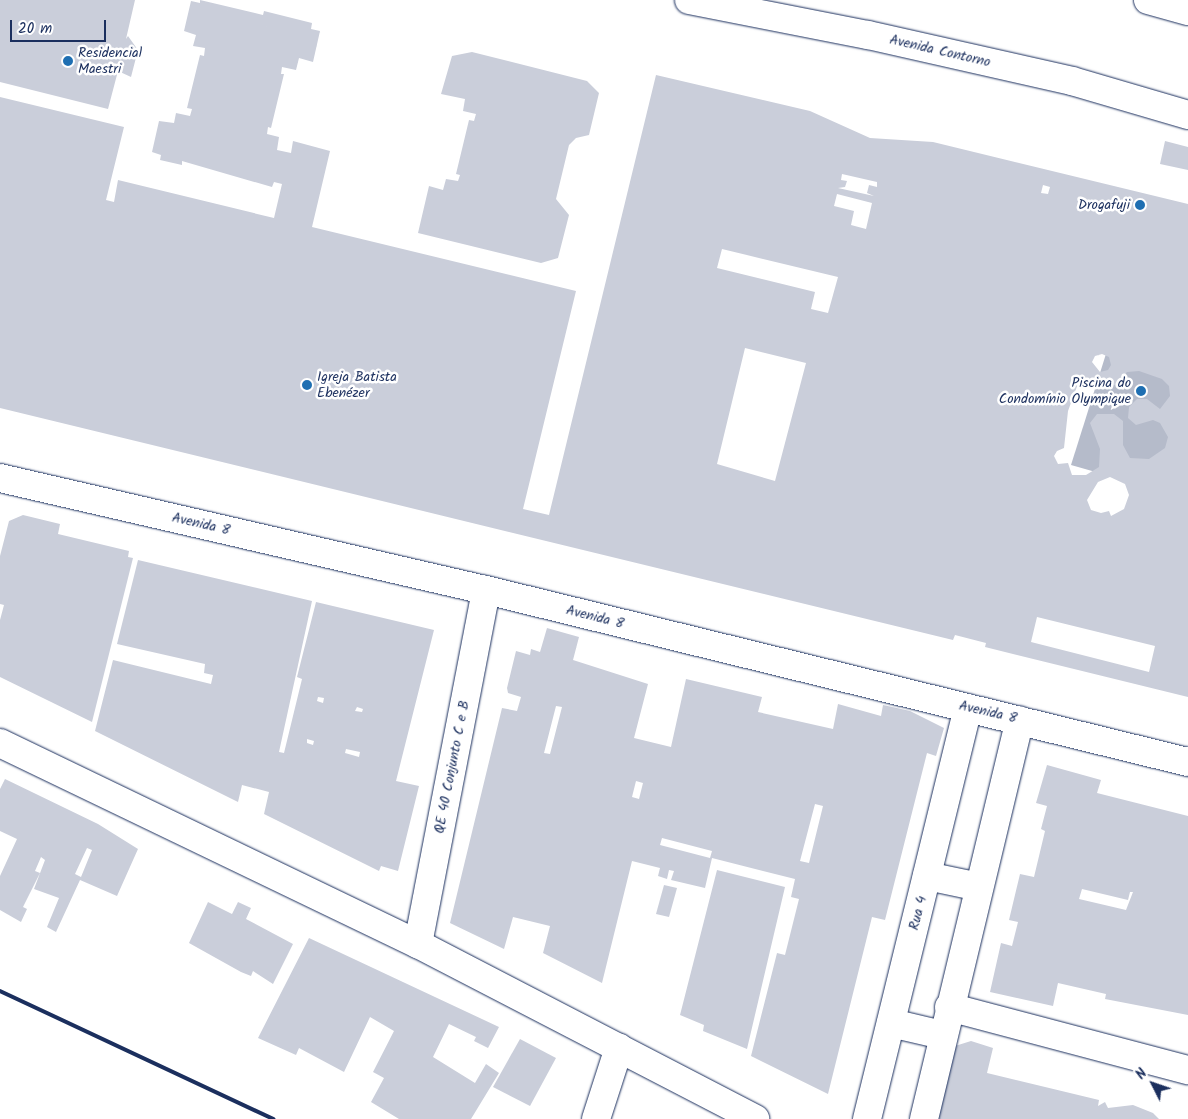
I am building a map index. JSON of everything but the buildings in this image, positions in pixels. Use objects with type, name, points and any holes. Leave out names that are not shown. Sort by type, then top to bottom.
[{"type":"street","name":"Avenida Contorno","points":[[688,0],[868,35],[1043,75],[1188,115]]},
{"type":"street","points":[[1148,0],[1188,11]]},
{"type":"street","name":"Avenida 8","points":[[0,478],[486,590],[1188,762]]},
{"type":"street","name":"QE 40 Conjunto C e B","points":[[418,944],[486,590]]},
{"type":"street","name":"Rua 4","points":[[867,1119],[968,708]]},
{"type":"street","points":[[924,1119],[942,1035],[1020,720]]},
{"type":"street","points":[[0,744],[418,944],[755,1119]]},
{"type":"street","points":[[927,876],[978,887]]},
{"type":"street","points":[[949,1007],[1188,1070]]},
{"type":"street","points":[[891,1023],[942,1035]]},
{"type":"street","points":[[596,1119],[619,1048]]},
{"type":"water","name":"Piscina do Condomínio Olympique","points":[[1111,338],[1188,362],[1166,492],[1071,465]]},
{"type":"railway","points":[[0,991],[273,1119]]},
{"type":"place","name":"Residencial Maestri","points":[[68,61]]},
{"type":"place","name":"Drogafuji","points":[[1140,205]]},
{"type":"place","name":"Igreja Batista Ebenézer","points":[[307,385]]},
{"type":"place","name":"Piscina do Condomínio Olympique","points":[[1141,391]]}]
